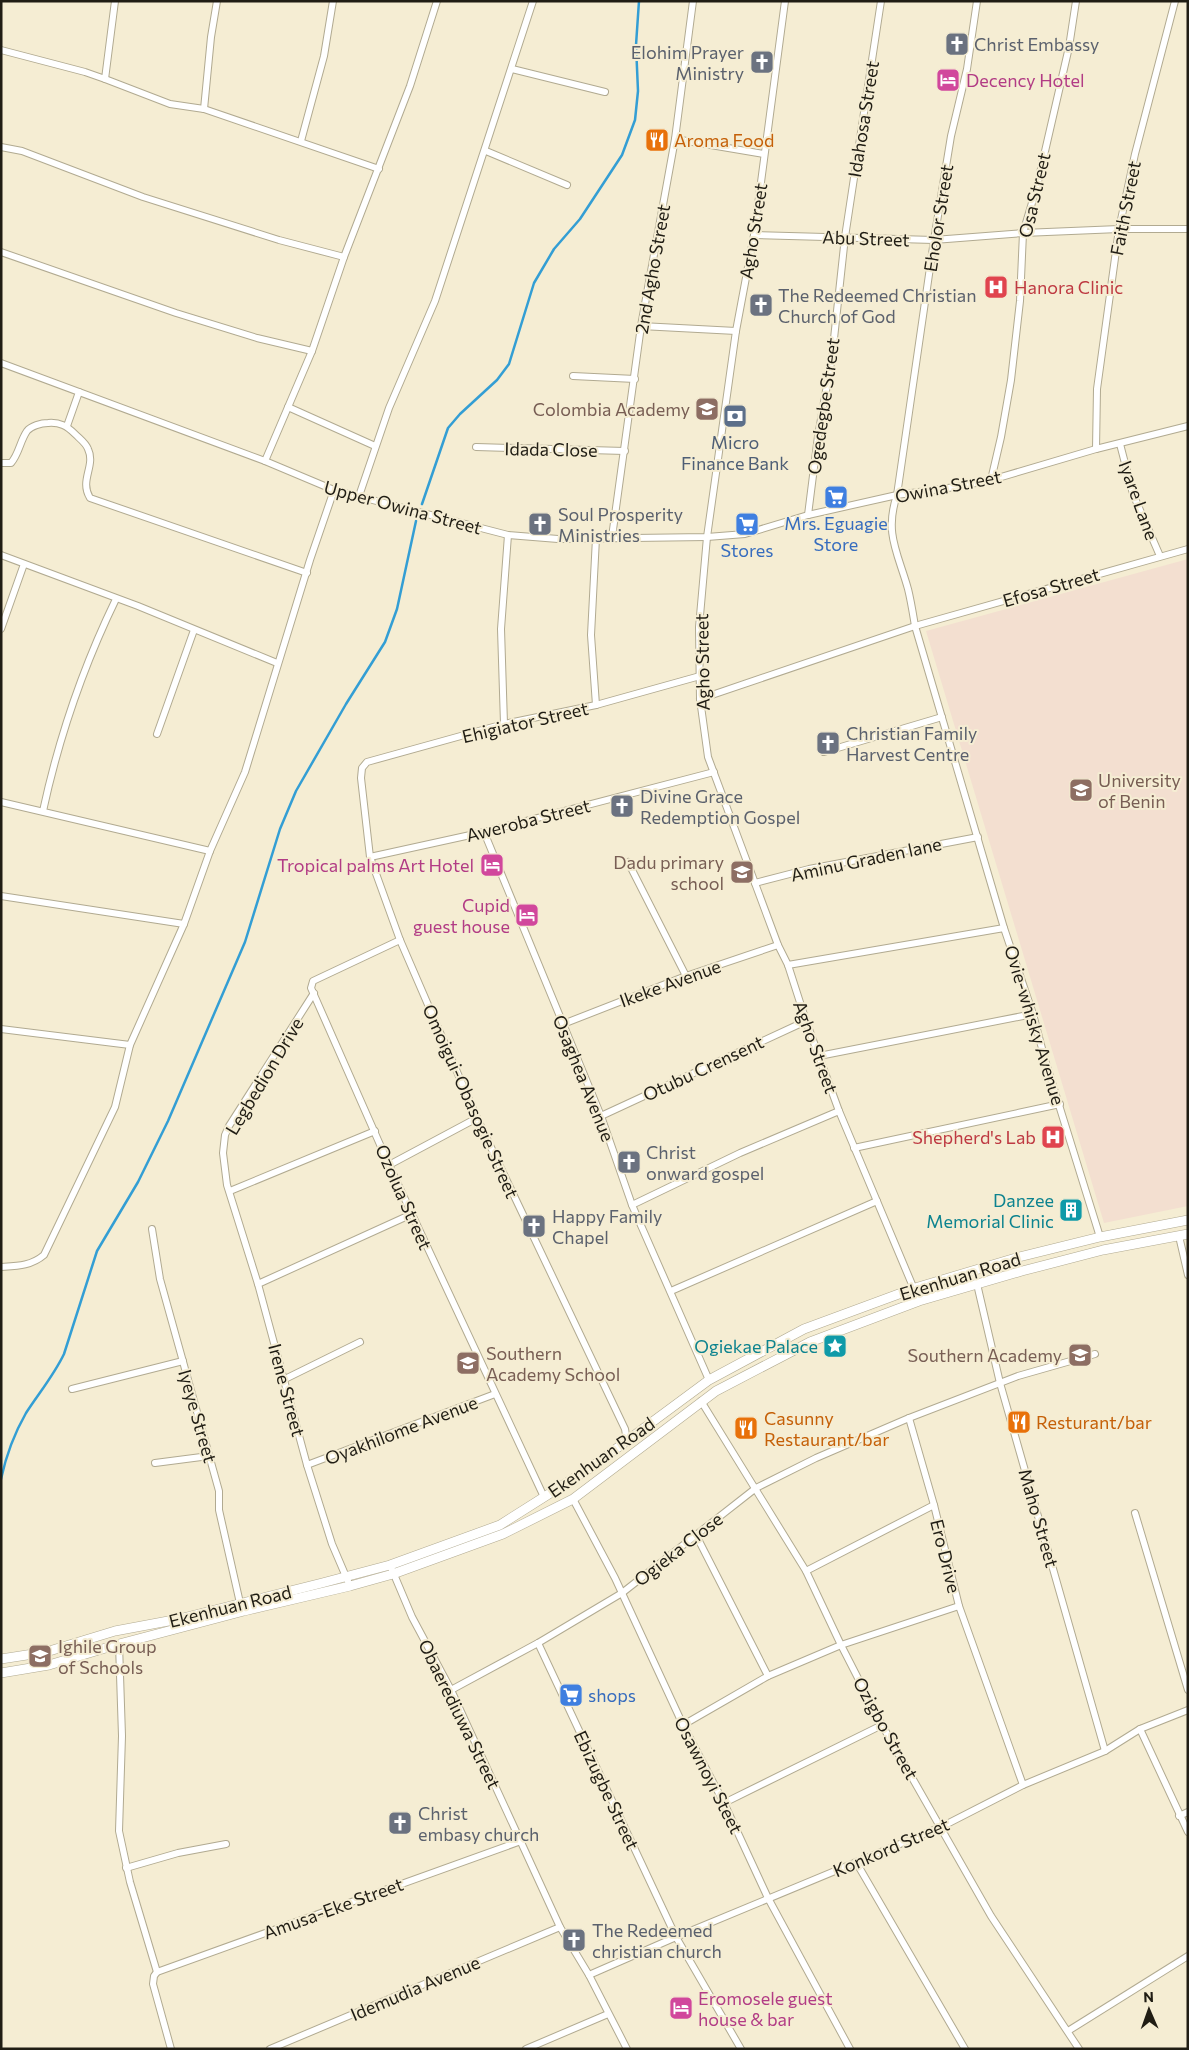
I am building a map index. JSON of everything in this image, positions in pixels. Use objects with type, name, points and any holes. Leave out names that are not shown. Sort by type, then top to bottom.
[{"type":"main road","name":"Ekenhuan Road","points":[[1,1659],[46,1652],[116,1631],[179,1619],[346,1577],[390,1565],[500,1525],[574,1480],[709,1380],[804,1329],[915,1288],[1019,1257],[1100,1237],[1188,1220]]},
{"type":"main road","name":"Ekenhuan Road","points":[[1,1673],[49,1665],[244,1611],[350,1586],[393,1574],[502,1534],[573,1499],[716,1391],[810,1342],[919,1302],[1022,1271],[1103,1250],[1183,1235]]},
{"type":"street","points":[[105,79],[115,1]]},
{"type":"street","points":[[204,109],[211,37],[217,1]]},
{"type":"street","points":[[301,141],[324,56],[333,1]]},
{"type":"street","points":[[265,461],[312,351],[344,257],[410,86],[437,1]]},
{"type":"street","points":[[359,496],[375,446],[399,383],[435,301],[486,151],[533,1]]},
{"type":"street","name":"2nd Agho Street","points":[[612,537],[641,326],[675,139],[693,1]]},
{"type":"street","name":"Agho Street","points":[[785,1],[754,235],[736,331],[707,537],[699,627],[700,698],[708,757],[778,945],[788,965],[839,1111],[915,1288],[919,1302]]},
{"type":"street","name":"Idahosa Street","points":[[845,237],[881,1]]},
{"type":"street","name":"Eholor Street","points":[[915,626],[908,589],[894,545],[892,512],[898,495],[934,240],[951,136],[967,69],[977,1]]},
{"type":"street","name":"Osa Street","points":[[990,480],[1001,437],[1011,380],[1020,301],[1023,233],[1037,186],[1069,48],[1076,1]]},
{"type":"street","name":"Faith Street","points":[[1096,449],[1097,389],[1119,229],[1135,154],[1175,1]]},
{"type":"street","points":[[1,50],[85,72],[170,104],[204,109],[379,169]]},
{"type":"street","points":[[512,69],[605,92]]},
{"type":"street","points":[[675,139],[764,154]]},
{"type":"street","points":[[1,147],[22,151],[143,197],[280,240],[344,257]]},
{"type":"street","points":[[486,151],[567,184]]},
{"type":"street","name":"Abu Street","points":[[754,235],[934,240],[1023,233],[1119,229],[1188,229]]},
{"type":"street","name":"Ogedegbe Street","points":[[808,515],[818,436],[832,357],[845,237]]},
{"type":"street","points":[[1,252],[257,338],[312,351]]},
{"type":"street","points":[[641,326],[736,331]]},
{"type":"street","name":"Upper Owina Street","points":[[1,363],[265,461],[334,490],[508,535],[558,539],[707,537]]},
{"type":"street","points":[[573,376],[635,379]]},
{"type":"street","points":[[67,426],[79,392]]},
{"type":"street","points":[[288,407],[375,446]]},
{"type":"street","points":[[1187,426],[1188,418]]},
{"type":"street","points":[[1,463],[11,463],[15,459],[28,430],[41,423],[55,422],[67,426],[89,450],[90,459],[85,490],[90,498],[307,573]]},
{"type":"street","name":"Owina Street","points":[[707,537],[745,534],[808,515],[898,495],[990,480],[1096,449],[1187,426]]},
{"type":"street","name":"Iyare Lane","points":[[1120,444],[1133,494],[1160,556]]},
{"type":"street","name":"Idada Close","points":[[476,448],[625,451]]},
{"type":"street","points":[[1,1267],[25,1265],[36,1261],[44,1255],[115,1107],[130,1046],[184,924],[210,851],[244,772],[334,490]]},
{"type":"street","points":[[504,724],[501,629],[508,535]]},
{"type":"street","points":[[596,538],[591,635],[596,705]]},
{"type":"street","name":"Efosa Street","points":[[700,698],[915,626],[1188,549]]},
{"type":"street","points":[[1,556],[278,663]]},
{"type":"street","points":[[1,629],[24,564]]},
{"type":"street","points":[[43,811],[53,764],[73,700],[94,643],[116,599]]},
{"type":"street","name":"Ovie-whisky Avenue","points":[[915,626],[1004,928],[1033,1014],[1045,1060],[1100,1237]]},
{"type":"street","points":[[157,734],[194,630]]},
{"type":"street","name":"Ehigiator Street","points":[[361,778],[362,768],[368,762],[504,724],[596,705],[700,676]]},
{"type":"street","points":[[824,752],[942,717]]},
{"type":"street","name":"Aweroba Street","points":[[370,857],[484,832],[714,772]]},
{"type":"street","name":"Omoigui-Obasogie Street","points":[[361,778],[370,857],[400,940],[477,1118],[625,1429],[627,1441]]},
{"type":"street","points":[[1,802],[210,851]]},
{"type":"street","name":"Osaghea Avenue","points":[[484,832],[601,1116],[632,1205],[709,1380]]},
{"type":"street","name":"Aminu Graden lane","points":[[755,883],[809,869],[978,836]]},
{"type":"street","points":[[628,862],[686,976]]},
{"type":"street","points":[[1,896],[184,924]]},
{"type":"street","name":"Ovie-whisky Avenue","points":[[788,965],[1004,928]]},
{"type":"street","points":[[314,993],[311,988],[314,981],[400,940]]},
{"type":"street","name":"Ikeke Avenue","points":[[564,1024],[686,976],[778,945]]},
{"type":"street","name":"Ozolua Street","points":[[314,993],[389,1165],[544,1497]]},
{"type":"street","name":"Legbedion Drive","points":[[230,1191],[227,1185],[223,1153],[225,1135],[314,993]]},
{"type":"street","points":[[819,1056],[1033,1014]]},
{"type":"street","name":"Otubu Crensent","points":[[601,1116],[806,1021]]},
{"type":"street","points":[[1,1029],[130,1046]]},
{"type":"street","points":[[854,1148],[1060,1104]]},
{"type":"street","points":[[632,1205],[740,1153],[839,1111]]},
{"type":"street","points":[[389,1165],[477,1118]]},
{"type":"street","points":[[230,1191],[375,1131]]},
{"type":"street","name":"Irene Street","points":[[230,1191],[308,1465],[332,1544],[350,1586]]},
{"type":"street","points":[[670,1291],[877,1201]]},
{"type":"street","points":[[258,1284],[412,1214]]},
{"type":"street","name":"Iyeye Street","points":[[152,1230],[160,1279],[219,1491],[220,1510],[240,1603]]},
{"type":"street","points":[[1183,1235],[1188,1275]]},
{"type":"street","name":"Maho Street","points":[[977,1284],[1000,1383],[1105,1751]]},
{"type":"street","points":[[285,1379],[360,1342]]},
{"type":"street","points":[[909,1418],[1000,1383],[1095,1354]]},
{"type":"street","points":[[72,1389],[183,1361]]},
{"type":"street","name":"Oyakhilome Avenue","points":[[308,1465],[495,1394]]},
{"type":"street","name":"Ozigbo Street","points":[[701,1401],[806,1571],[882,1725],[991,1916],[1079,2049]]},
{"type":"street","name":"Ogieka Close","points":[[451,1690],[538,1643],[622,1593],[756,1488],[816,1458],[909,1418]]},
{"type":"street","name":"Ero Drive","points":[[909,1418],[934,1506],[958,1606],[1023,1785]]},
{"type":"street","points":[[155,1463],[209,1456]]},
{"type":"street","name":"Osawnoyi Steet","points":[[573,1499],[622,1593],[683,1724],[724,1804],[768,1898],[850,2049]]},
{"type":"street","points":[[806,1571],[934,1506]]},
{"type":"street","points":[[1135,1512],[1188,1690]]},
{"type":"street","points":[[696,1535],[768,1676]]},
{"type":"street","name":"Obaerediuwa Street","points":[[390,1565],[412,1617],[451,1690],[560,1927],[589,1974],[627,2049]]},
{"type":"street","points":[[683,1724],[768,1676],[841,1645],[958,1606]]},
{"type":"street","name":"Ebizugbe Street","points":[[538,1643],[676,1936],[741,2049]]},
{"type":"street","points":[[120,1644],[122,1736],[119,1831],[126,1868],[158,1972],[154,1976],[153,1984],[172,2049]]},
{"type":"street","name":"Konkord Street","points":[[589,1974],[676,1936],[941,1827],[1023,1785],[1105,1751],[1140,1729],[1188,1710]]},
{"type":"street","points":[[724,1804],[882,1725]]},
{"type":"street","points":[[1140,1729],[1188,1832]]},
{"type":"street","points":[[1179,1816],[1188,1812]]},
{"type":"street","name":"Amusa-Eke Street","points":[[158,1972],[521,1841]]},
{"type":"street","points":[[126,1868],[178,1853],[226,1844]]},
{"type":"street","points":[[856,1862],[965,2049]]},
{"type":"street","name":"Idemudia Avenue","points":[[270,2049],[560,1927]]},
{"type":"street","points":[[1068,2031],[1188,1956]]},
{"type":"street","points":[[526,2049],[608,2014]]},
{"type":"shaded area","name":"University of Benin","points":[[1188,559],[1188,1206],[1104,1223],[926,631]]},
{"type":"waterway","points":[[422,504],[448,428],[460,414],[497,380],[509,364],[534,283],[554,249],[580,219],[622,155],[635,120],[638,91],[636,45],[639,1]]},
{"type":"waterway","points":[[1,1479],[11,1445],[26,1413],[64,1354],[97,1251],[138,1182],[168,1121],[245,942],[280,829],[296,791],[346,704],[385,642],[397,609],[416,521]]},
{"type":"place","name":"Christ Embassy","points":[[957,44]]},
{"type":"place","name":"Elohim Prayer Ministry","points":[[762,62]]},
{"type":"place","name":"Decency Hotel","points":[[948,80]]},
{"type":"place","name":"Aroma Food","points":[[657,140]]},
{"type":"place","name":"Hanora Clinic","points":[[996,287]]},
{"type":"place","name":"The Redeemed Christian Church of God","points":[[761,305]]},
{"type":"place","name":"Colombia Academy","points":[[707,409]]},
{"type":"place","name":"Micro Finance Bank","points":[[735,416]]},
{"type":"place","name":"Mrs. Eguagie Store","points":[[836,497]]},
{"type":"place","name":"Soul Prosperity Ministries","points":[[540,524]]},
{"type":"place","name":"Stores","points":[[747,524]]},
{"type":"place","name":"Christian Family Harvest Centre","points":[[828,743]]},
{"type":"place","name":"University of Benin","points":[[1081,790]]},
{"type":"place","name":"Divine Grace Redemption Gospel","points":[[622,806]]},
{"type":"place","name":"Tropical palms Art Hotel","points":[[492,865]]},
{"type":"place","name":"Dadu primary school","points":[[742,872]]},
{"type":"place","name":"Cupid guest house","points":[[527,915]]},
{"type":"place","name":"Shepherd's Lab","points":[[1053,1137]]},
{"type":"place","name":"Christ onward gospel","points":[[629,1162]]},
{"type":"place","name":"Danzee Memorial Clinic","points":[[1071,1210]]},
{"type":"place","name":"Happy Family Chapel","points":[[534,1226]]},
{"type":"place","name":"Ogiekae Palace","points":[[835,1346]]},
{"type":"place","name":"Southern Academy","points":[[1080,1355]]},
{"type":"place","name":"Southern Academy School","points":[[468,1363]]},
{"type":"place","name":"Resturant/bar","points":[[1019,1422]]},
{"type":"place","name":"Casunny Restaurant/bar","points":[[746,1428]]},
{"type":"place","name":"Ighile Group of Schools","points":[[40,1656]]},
{"type":"place","name":"shops","points":[[571,1695]]},
{"type":"place","name":"Christ embasy church","points":[[400,1823]]},
{"type":"place","name":"The Redeemed christian church","points":[[574,1940]]},
{"type":"place","name":"Eromosele guest house & bar","points":[[681,2008]]}]
